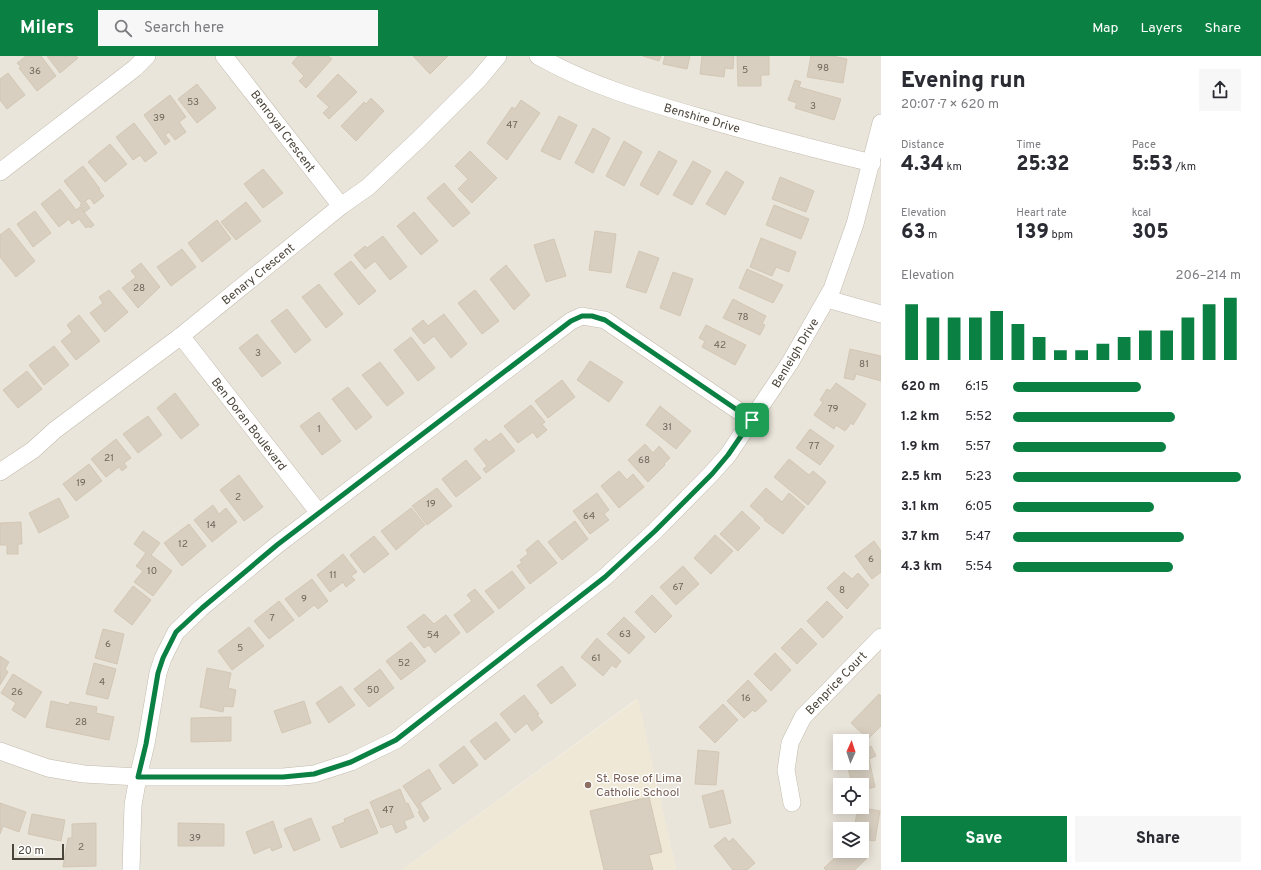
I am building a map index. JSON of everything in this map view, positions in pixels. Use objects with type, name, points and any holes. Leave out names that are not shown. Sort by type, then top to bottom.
[{"type":"street","points":[[0,172],[135,68],[148,56]]},
{"type":"street","name":"Benroyal Crescent","points":[[224,56],[341,206]]},
{"type":"street","name":"Benary Crescent","points":[[0,472],[33,450],[55,430],[180,336],[341,206],[368,187],[420,139],[479,78],[498,56]]},
{"type":"street","name":"Benshire Drive","points":[[538,56],[582,79],[644,101],[760,135],[872,163]]},
{"type":"street","name":"Benleigh Drive","points":[[0,751],[48,768],[84,774],[138,777],[283,777],[314,774],[351,762],[396,740],[605,577],[655,531],[712,474],[728,455],[791,362],[827,299],[855,224],[872,163],[881,123]]},
{"type":"street","points":[[827,299],[881,314]]},
{"type":"street","points":[[132,870],[133,805],[138,777],[146,744],[158,673],[163,658],[176,632],[202,608],[319,513],[571,321],[582,316],[592,316],[605,320],[752,420]]},
{"type":"street","name":"Ben Doran Boulevard","points":[[180,336],[319,513]]},
{"type":"street","name":"Benprice Court","points":[[792,803],[786,770],[790,743],[803,717],[881,637]]},
{"type":"shaded area","points":[[0,56],[881,56],[881,870],[676,870],[637,699],[402,870],[0,870]]},
{"type":"shaded area","name":"St. Rose of Lima Catholic School","points":[[638,699],[676,870],[402,870]]},
{"type":"building","points":[[26,56],[41,56],[56,76],[37,91],[19,68],[21,67],[17,63]]},
{"type":"building","points":[[47,56],[76,56],[78,58],[60,73]]},
{"type":"building","points":[[298,56],[328,56],[332,59],[306,88],[299,81],[304,76],[292,63]]},
{"type":"building","points":[[413,56],[448,56],[430,74]]},
{"type":"building","points":[[643,56],[661,56],[659,61]]},
{"type":"building","points":[[665,56],[690,56],[687,69],[663,64]]},
{"type":"building","points":[[702,56],[734,56],[733,69],[725,68],[724,77],[700,74]]},
{"type":"building","points":[[737,56],[769,56],[769,75],[761,75],[761,86],[738,86]]},
{"type":"building","points":[[811,56],[832,56],[847,59],[843,83],[807,77]]},
{"type":"building","points":[[8,73],[25,95],[7,109],[0,100],[0,79]]},
{"type":"building","points":[[338,74],[357,92],[329,119],[323,113],[329,107],[317,96]]},
{"type":"building","points":[[795,80],[801,82],[799,87],[841,99],[834,120],[795,108],[797,103],[788,100]]},
{"type":"building","points":[[197,84],[216,108],[197,123],[178,99]]},
{"type":"building","points":[[170,95],[186,117],[179,122],[186,132],[175,140],[169,132],[165,135],[170,141],[165,145],[144,115]]},
{"type":"building","points":[[371,98],[384,111],[356,141],[341,126],[364,102],[366,104]]},
{"type":"building","points":[[521,100],[540,113],[507,160],[487,143],[512,107],[515,109]]},
{"type":"building","points":[[559,116],[577,125],[560,160],[541,151]]},
{"type":"building","points":[[134,123],[157,153],[145,162],[140,155],[133,160],[116,137]]},
{"type":"building","points":[[593,128],[610,138],[593,173],[575,163]]},
{"type":"building","points":[[624,141],[642,152],[624,186],[606,176]]},
{"type":"building","points":[[110,144],[127,164],[105,182],[88,162]]},
{"type":"building","points":[[470,151],[497,178],[472,203],[458,189],[468,179],[455,166]]},
{"type":"building","points":[[659,151],[677,161],[658,195],[640,185]]},
{"type":"building","points":[[693,161],[711,171],[692,205],[673,195]]},
{"type":"building","points":[[83,166],[104,196],[94,204],[90,198],[85,201],[90,208],[85,212],[80,205],[82,204],[64,181]]},
{"type":"building","points":[[263,169],[283,193],[263,208],[244,184]]},
{"type":"building","points":[[726,171],[744,182],[725,215],[706,204]]},
{"type":"building","points":[[780,177],[814,191],[806,212],[772,199]]},
{"type":"building","points":[[444,183],[470,213],[453,227],[427,198]]},
{"type":"building","points":[[60,189],[76,210],[80,207],[94,225],[90,228],[89,226],[86,228],[79,219],[72,224],[69,219],[59,227],[41,204]]},
{"type":"building","points":[[246,202],[261,221],[236,240],[221,222]]},
{"type":"building","points":[[774,205],[809,219],[801,239],[766,225]]},
{"type":"building","points":[[35,211],[51,233],[33,247],[17,224]]},
{"type":"building","points":[[414,212],[438,241],[421,255],[397,226]]},
{"type":"building","points":[[217,220],[231,239],[202,262],[188,243]]},
{"type":"building","points":[[9,228],[35,261],[16,277],[0,257],[0,235]]},
{"type":"building","points":[[595,231],[616,234],[611,273],[589,270]]},
{"type":"building","points":[[383,236],[407,267],[390,280],[375,261],[365,269],[354,255],[365,246],[367,248]]},
{"type":"building","points":[[761,238],[796,252],[789,272],[776,267],[772,276],[750,267]]},
{"type":"building","points":[[554,239],[566,276],[546,282],[534,245]]},
{"type":"building","points":[[182,249],[196,267],[171,286],[157,267]]},
{"type":"building","points":[[639,251],[659,258],[646,293],[626,287]]},
{"type":"building","points":[[351,261],[376,291],[359,305],[334,274]]},
{"type":"building","points":[[141,263],[160,287],[138,308],[122,288],[136,277],[131,271]]},
{"type":"building","points":[[506,265],[530,295],[514,310],[490,279]]},
{"type":"building","points":[[747,269],[783,285],[773,303],[739,288]]},
{"type":"building","points":[[673,272],[693,279],[680,316],[660,308]]},
{"type":"building","points":[[319,284],[343,314],[326,328],[302,297]]},
{"type":"building","points":[[109,290],[128,312],[105,332],[90,313],[103,303],[99,297]]},
{"type":"building","points":[[475,290],[499,321],[482,334],[458,303]]},
{"type":"building","points":[[733,299],[766,316],[762,324],[765,325],[760,335],[723,318]]},
{"type":"building","points":[[287,309],[311,340],[295,353],[271,321]]},
{"type":"building","points":[[444,314],[467,344],[451,358],[434,336],[424,344],[412,329],[423,320],[428,326]]},
{"type":"building","points":[[79,315],[100,341],[76,360],[61,341],[72,332],[67,325]]},
{"type":"building","points":[[706,325],[746,345],[735,365],[702,347],[705,341],[699,338]]},
{"type":"building","points":[[257,334],[281,363],[262,377],[239,348]]},
{"type":"building","points":[[411,337],[435,368],[418,381],[394,350]]},
{"type":"building","points":[[54,346],[69,365],[44,385],[29,365]]},
{"type":"building","points":[[850,349],[881,356],[881,381],[856,374],[854,380],[844,378]]},
{"type":"building","points":[[590,361],[623,382],[609,402],[577,380]]},
{"type":"building","points":[[380,362],[404,393],[387,406],[362,375]]},
{"type":"building","points":[[27,371],[42,389],[18,408],[3,390]]},
{"type":"building","points":[[562,380],[575,397],[548,418],[535,401]]},
{"type":"building","points":[[836,383],[866,404],[853,425],[851,423],[845,431],[836,425],[834,429],[814,415],[823,402],[820,400],[827,389],[830,391]]},
{"type":"building","points":[[348,387],[372,417],[356,430],[332,399]]},
{"type":"building","points":[[175,393],[199,425],[181,439],[157,408]]},
{"type":"building","points":[[531,405],[545,422],[542,424],[547,430],[537,438],[533,432],[518,443],[504,426]]},
{"type":"building","points":[[660,406],[691,431],[676,449],[646,425]]},
{"type":"building","points":[[319,412],[341,441],[322,455],[300,426]]},
{"type":"building","points":[[148,416],[162,435],[138,453],[123,434]]},
{"type":"building","points":[[810,429],[834,446],[820,465],[796,448]]},
{"type":"building","points":[[501,433],[515,451],[486,473],[483,469],[487,466],[474,449],[486,439],[489,442]]},
{"type":"building","points":[[116,439],[131,458],[124,463],[127,467],[122,471],[119,467],[106,477],[91,459]]},
{"type":"building","points":[[645,444],[653,453],[659,446],[670,458],[648,482],[628,460]]},
{"type":"building","points":[[789,459],[809,475],[813,471],[826,482],[808,505],[774,477]]},
{"type":"building","points":[[466,460],[481,478],[456,497],[442,479]]},
{"type":"building","points":[[89,464],[102,481],[76,501],[63,484]]},
{"type":"building","points":[[619,471],[627,480],[633,474],[644,487],[619,508],[601,486]]},
{"type":"building","points":[[239,475],[263,507],[244,521],[220,490]]},
{"type":"building","points":[[437,488],[452,506],[427,525],[412,506]]},
{"type":"building","points":[[766,488],[782,502],[789,493],[805,507],[783,534],[764,520],[765,519],[750,506]]},
{"type":"building","points":[[597,493],[609,510],[604,514],[609,520],[590,534],[573,511]]},
{"type":"building","points":[[59,498],[69,517],[39,533],[29,513]]},
{"type":"building","points":[[213,505],[219,514],[226,508],[237,522],[212,542],[194,520]]},
{"type":"building","points":[[411,508],[425,525],[396,550],[381,531]]},
{"type":"building","points":[[742,511],[760,528],[738,551],[720,534]]},
{"type":"building","points":[[575,521],[588,539],[562,560],[548,542]]},
{"type":"building","points":[[21,522],[22,544],[18,544],[18,554],[7,554],[7,545],[0,545],[0,523]]},
{"type":"building","points":[[189,524],[206,546],[182,566],[164,543]]},
{"type":"building","points":[[143,531],[160,543],[151,555],[172,571],[153,596],[134,582],[143,571],[136,566],[146,553],[134,544]]},
{"type":"building","points":[[715,535],[733,551],[711,574],[694,558]]},
{"type":"building","points":[[374,536],[389,554],[364,573],[350,555]]},
{"type":"building","points":[[538,540],[557,563],[530,584],[517,566],[522,563],[520,560],[528,554],[526,550]]},
{"type":"building","points":[[874,541],[881,551],[881,572],[872,579],[855,556]]},
{"type":"building","points":[[343,554],[357,572],[351,576],[355,580],[346,587],[343,582],[330,592],[317,575]]},
{"type":"building","points":[[683,566],[699,584],[676,605],[660,587]]},
{"type":"building","points":[[512,571],[525,588],[499,609],[485,591]]},
{"type":"building","points":[[844,572],[852,579],[858,573],[869,585],[847,609],[827,588]]},
{"type":"building","points":[[312,579],[328,601],[318,609],[314,605],[299,617],[285,599]]},
{"type":"building","points":[[133,586],[151,600],[132,625],[114,611]]},
{"type":"building","points":[[475,589],[494,612],[467,633],[454,615],[472,601],[467,595]]},
{"type":"building","points":[[652,595],[672,616],[655,633],[635,612]]},
{"type":"building","points":[[279,601],[294,620],[269,639],[254,621]]},
{"type":"building","points":[[827,601],[843,617],[823,638],[807,621]]},
{"type":"building","points":[[424,614],[434,624],[446,615],[460,633],[435,653],[429,645],[424,648],[407,627]]},
{"type":"building","points":[[624,617],[645,637],[629,654],[607,634]]},
{"type":"building","points":[[249,627],[264,646],[232,670],[218,651]]},
{"type":"building","points":[[801,628],[817,644],[797,664],[781,648]]},
{"type":"building","points":[[103,629],[124,634],[117,664],[95,658]]},
{"type":"building","points":[[597,638],[621,661],[616,668],[612,665],[603,676],[581,657]]},
{"type":"building","points":[[411,642],[426,661],[401,680],[386,661]]},
{"type":"building","points":[[775,653],[791,670],[771,691],[754,674]]},
{"type":"building","points":[[0,656],[9,662],[5,669],[8,672],[0,685]]},
{"type":"building","points":[[94,663],[116,669],[108,699],[86,694]]},
{"type":"building","points":[[562,666],[576,685],[551,704],[537,685]]},
{"type":"building","points":[[207,668],[231,673],[228,688],[236,690],[233,707],[224,706],[223,712],[200,707]]},
{"type":"building","points":[[380,669],[394,688],[369,707],[354,689]]},
{"type":"building","points":[[13,674],[42,692],[25,718],[12,710],[16,703],[1,693]]},
{"type":"building","points":[[748,680],[767,701],[755,712],[753,710],[744,718],[727,701]]},
{"type":"building","points":[[341,686],[355,705],[329,723],[316,703]]},
{"type":"building","points":[[879,694],[881,696],[881,726],[869,738],[869,734],[863,734],[851,723]]},
{"type":"building","points":[[524,695],[539,714],[537,715],[543,722],[532,731],[527,723],[515,733],[500,714]]},
{"type":"building","points":[[51,701],[69,705],[70,702],[97,707],[96,713],[114,717],[109,740],[46,727]]},
{"type":"building","points":[[304,701],[311,723],[282,733],[274,711]]},
{"type":"building","points":[[723,704],[738,720],[715,743],[699,727]]},
{"type":"building","points":[[231,717],[231,741],[191,742],[191,718]]},
{"type":"building","points":[[496,722],[510,740],[485,760],[470,741]]},
{"type":"building","points":[[464,746],[478,765],[453,784],[439,765]]},
{"type":"building","points":[[871,746],[876,756],[869,759],[869,747]]},
{"type":"building","points":[[698,750],[719,752],[716,785],[695,784]]},
{"type":"building","points":[[869,759],[875,787],[869,788],[869,778],[850,778],[849,770],[869,770]]},
{"type":"building","points":[[429,769],[441,789],[420,803],[429,818],[424,822],[418,812],[420,811],[403,786]]},
{"type":"building","points":[[400,789],[406,804],[408,803],[414,817],[404,821],[407,828],[396,833],[392,824],[381,828],[370,802]]},
{"type":"building","points":[[723,790],[731,823],[710,828],[702,796]]},
{"type":"building","points":[[649,797],[662,852],[649,855],[653,870],[604,870],[590,811]]},
{"type":"building","points":[[0,803],[26,812],[19,832],[3,826],[0,834]]},
{"type":"building","points":[[368,809],[378,833],[341,848],[332,827],[345,822],[344,819]]},
{"type":"building","points":[[869,809],[880,811],[875,841],[869,840],[869,822],[855,822],[857,814],[869,814]]},
{"type":"building","points":[[32,814],[65,820],[61,841],[28,834]]},
{"type":"building","points":[[311,818],[320,840],[294,851],[284,829]]},
{"type":"building","points":[[273,821],[282,847],[272,851],[270,847],[254,854],[246,832]]},
{"type":"building","points":[[96,823],[96,866],[63,867],[68,838],[72,838],[72,824]]},
{"type":"building","points":[[178,823],[224,824],[224,846],[178,846]]},
{"type":"building","points":[[725,837],[729,842],[733,838],[755,863],[747,870],[733,870],[714,846]]},
{"type":"building","points":[[835,858],[867,858],[855,870],[826,870],[824,868]]},
{"type":"place","name":"St. Rose of Lima Catholic School","points":[[588,785]]},
{"type":"route","points":[[582,316],[592,316],[605,320],[752,420],[728,455],[712,474],[655,531],[605,577],[396,740],[351,762],[314,774],[283,777],[138,777],[145,753],[158,673],[163,658],[176,632],[202,608],[277,545],[571,321],[582,316]]}]
